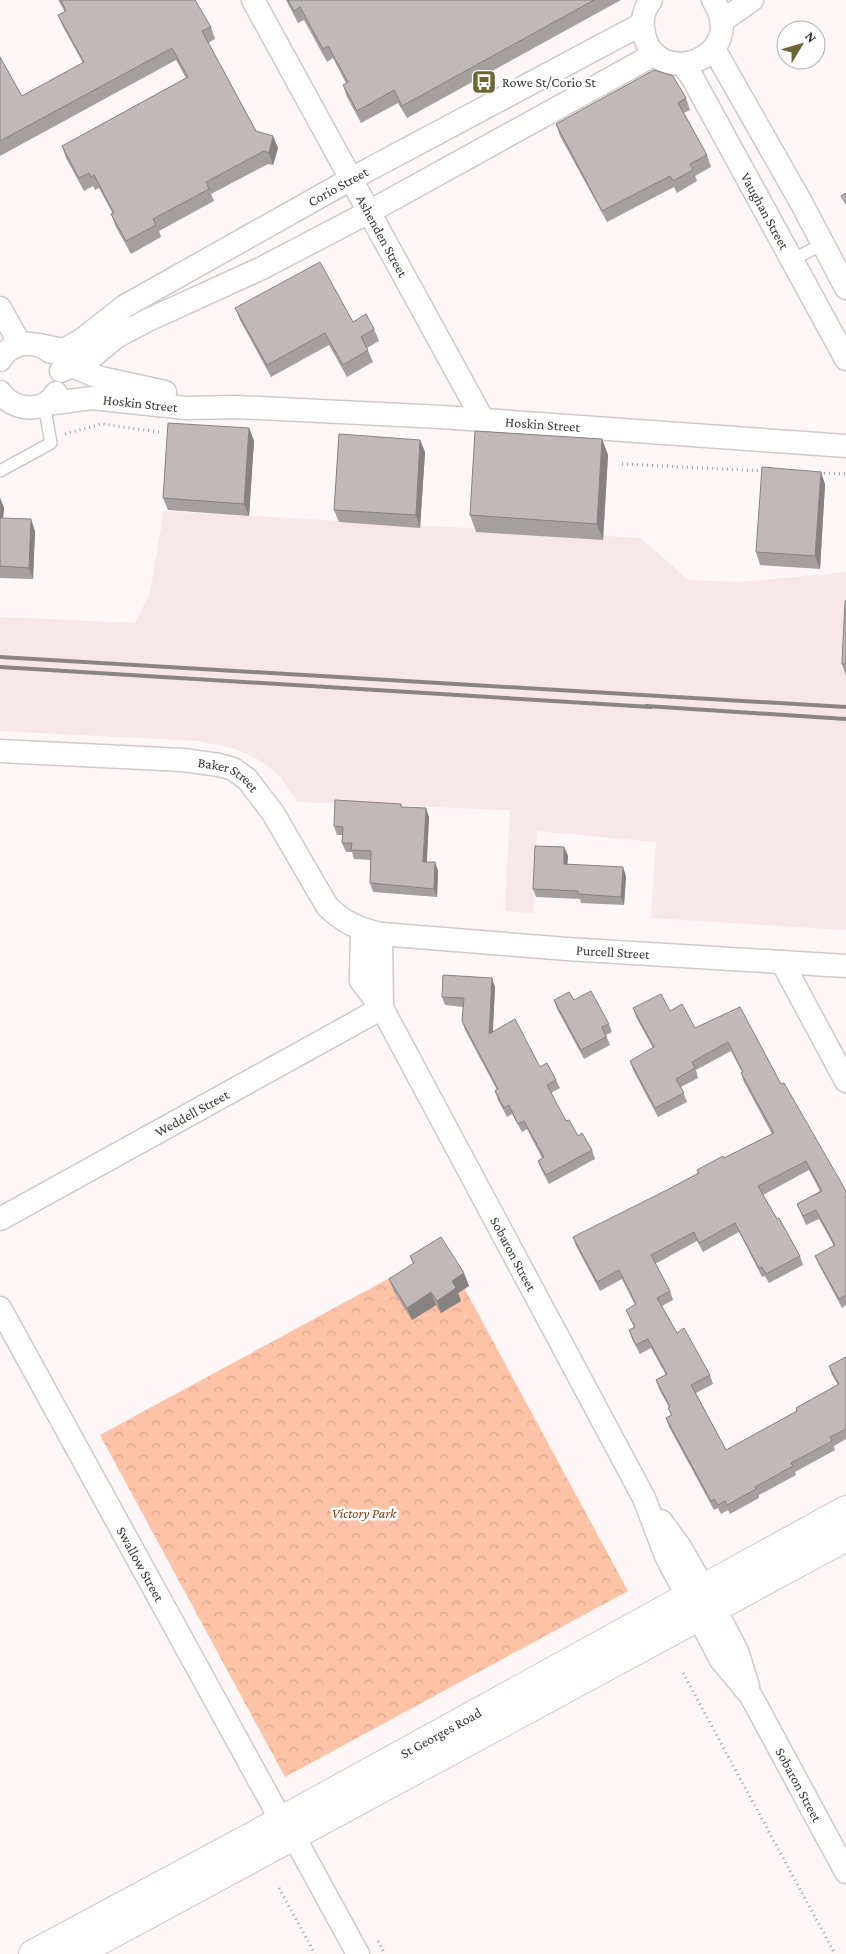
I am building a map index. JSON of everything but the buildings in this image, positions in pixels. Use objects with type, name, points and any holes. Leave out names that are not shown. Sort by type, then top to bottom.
[{"type":"street","name":"Ashenden Street","points":[[254,0],[483,420]]},
{"type":"street","points":[[647,7],[648,45],[663,60],[682,64],[694,62],[705,57],[714,49],[719,40],[722,21],[719,9],[713,0]]},
{"type":"street","points":[[722,21],[752,0]]},
{"type":"street","name":"Corio Street","points":[[12,351],[64,350],[83,339],[125,306],[351,179],[647,7]]},
{"type":"street","points":[[714,49],[846,288]]},
{"type":"street","points":[[45,404],[55,395],[60,384],[63,366],[93,356],[116,337],[146,321],[262,268],[369,212],[655,54]]},
{"type":"street","name":"Vaughan Street","points":[[682,64],[692,77],[846,359]]},
{"type":"street","name":"Hoskin Street","points":[[0,308],[12,351],[49,350],[63,366],[101,378],[237,407]]},
{"type":"street","name":"Hoskin Street","points":[[4,402],[27,408],[92,398],[186,408],[237,407],[483,420],[846,446]]},
{"type":"street","name":"Baker Street","points":[[0,751],[182,760],[219,764],[233,769],[247,779],[273,813],[327,906],[337,916],[371,932]]},
{"type":"street","name":"Purcell Street","points":[[371,932],[567,948],[846,966]]},
{"type":"street","name":"Sobaron Street","points":[[371,932],[361,981],[382,1008],[644,1498],[666,1556],[701,1602],[721,1660],[751,1696],[846,1872]]},
{"type":"street","points":[[782,962],[846,1080]]},
{"type":"street","name":"Weddell Street","points":[[0,1219],[382,1008]]},
{"type":"street","name":"Swallow Street","points":[[0,1308],[358,1954]]},
{"type":"street","name":"St Georges Road","points":[[44,1951],[122,1917],[843,1525]]},
{"type":"street","name":"St Georges Road","points":[[75,1954],[122,1917]]},
{"type":"lane","points":[[792,260],[823,244]]},
{"type":"lane","points":[[0,471],[51,442],[45,404]]},
{"type":"path","points":[[51,442],[63,434],[101,424],[160,432]]},
{"type":"path","points":[[622,464],[773,471]]},
{"type":"path","points":[[809,472],[846,474]]},
{"type":"path","points":[[683,1674],[835,1954]]},
{"type":"path","points":[[279,1888],[315,1954]]},
{"type":"shaded area","points":[[164,511],[641,538],[688,580],[741,582],[846,572],[846,930],[651,918],[656,842],[537,831],[533,913],[505,911],[510,810],[297,802],[280,776],[259,760],[236,749],[199,741],[0,731],[0,617],[135,623],[150,593]]},
{"type":"green space","name":"Victory Park","points":[[443,1249],[628,1591],[285,1777],[100,1435]]},
{"type":"railway","points":[[0,657],[846,707]]},
{"type":"railway","points":[[0,667],[651,707]]},
{"type":"railway","points":[[646,706],[846,719]]},
{"type":"place","name":"Rowe St/Corio St","points":[[484,82]]}]
